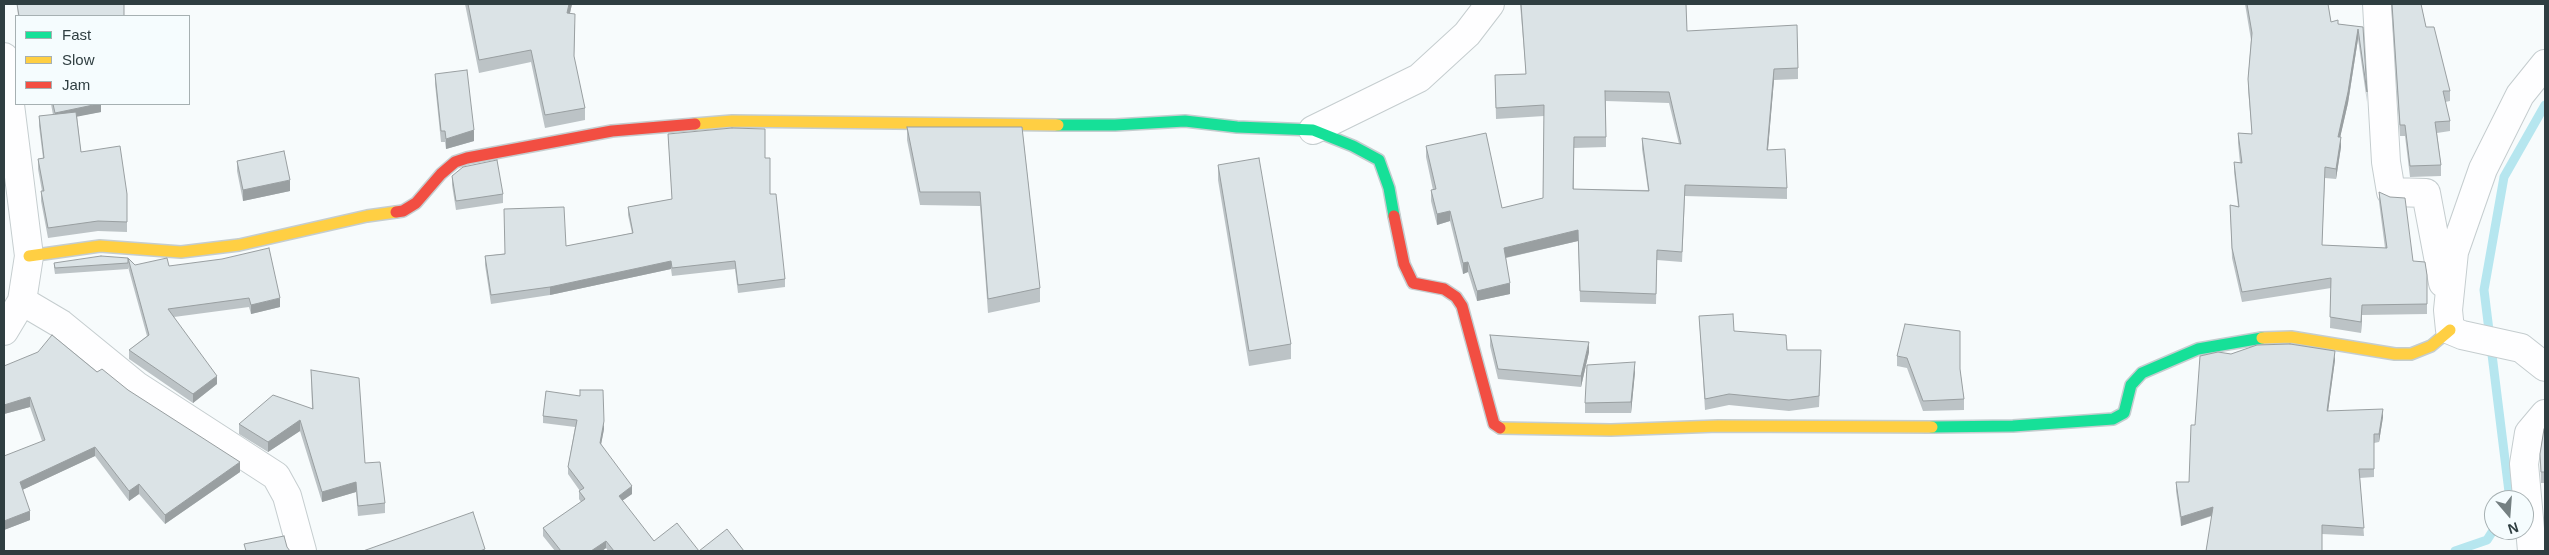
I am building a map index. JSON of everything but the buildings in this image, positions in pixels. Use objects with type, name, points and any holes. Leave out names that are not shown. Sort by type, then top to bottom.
[{"type":"street","points":[[1313,130],[1419,78],[1467,34],[1490,4]]},
{"type":"street","points":[[2377,4],[2385,143],[2391,192],[2426,193],[2453,325]]},
{"type":"street","points":[[4,56],[30,256],[22,301],[4,331]]},
{"type":"street","points":[[30,256],[100,246],[181,252],[220,247],[367,216],[403,211],[416,203],[441,174],[455,162],[467,158],[612,131],[732,121],[1115,125],[1185,122],[1237,127],[1313,130],[1353,146],[1382,164],[1404,264],[1413,283],[1444,289],[1456,298],[1462,306],[1494,424],[1500,428],[1611,430],[1718,426],[1825,428],[2013,426],[2113,419],[2124,413],[2132,385],[2142,373],[2198,349],[2255,338],[2292,337],[2395,354],[2411,354],[2431,346],[2453,325],[2454,252],[2483,170],[2520,95],[2545,64]]},
{"type":"street","points":[[22,301],[60,324],[137,386],[276,476],[287,496],[302,551]]},
{"type":"street","points":[[2453,325],[2521,348],[2545,367]]},
{"type":"street","points":[[2532,551],[2524,464],[2529,433],[2545,414]]},
{"type":"waterway","points":[[2509,490],[2484,290],[2504,177],[2545,105]]},
{"type":"waterway","points":[[2455,551],[2487,540]]},
{"type":"traffic: fast","points":[[1058,125],[1115,125],[1185,121],[1237,127],[1313,130],[1353,146],[1379,160],[1389,188],[1394,216]]},
{"type":"traffic: fast","points":[[1932,427],[2013,426],[2113,419],[2124,413],[2131,385],[2142,373],[2198,349],[2262,338]]},
{"type":"traffic: slow","points":[[695,124],[732,121],[1058,125]]},
{"type":"traffic: slow","points":[[29,256],[100,246],[181,252],[239,245],[367,216],[396,212]]},
{"type":"traffic: slow","points":[[2262,338],[2291,337],[2395,354],[2411,354],[2431,346],[2450,330]]},
{"type":"traffic: slow","points":[[1500,428],[1611,430],[1718,426],[1932,427]]},
{"type":"traffic: jam","points":[[396,212],[403,211],[416,203],[441,174],[455,162],[467,158],[612,131],[695,124]]},
{"type":"traffic: jam","points":[[1394,216],[1404,264],[1413,283],[1444,289],[1456,297],[1462,306],[1494,424],[1500,428]]}]
